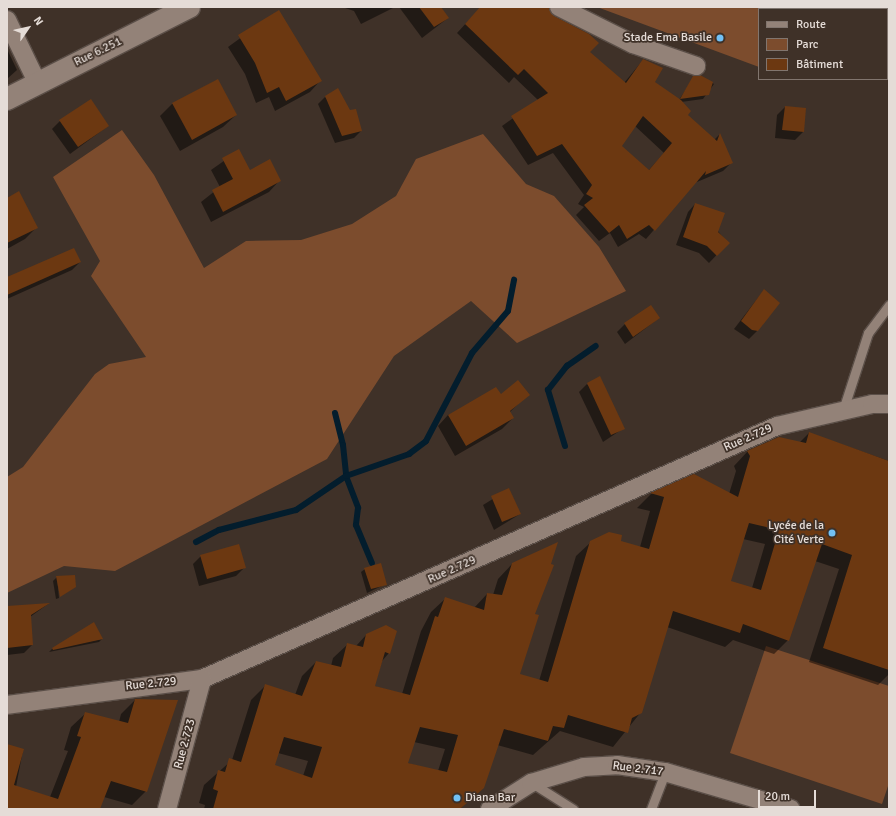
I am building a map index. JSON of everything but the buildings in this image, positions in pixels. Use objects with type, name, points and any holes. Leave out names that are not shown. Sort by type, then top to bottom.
[{"type":"main road","name":"Rue 6.251","points":[[7,99],[37,82],[189,7]]},
{"type":"street","points":[[559,7],[633,44],[696,66]]},
{"type":"street","points":[[7,20],[37,82]]},
{"type":"street","name":"Rue 2.729","points":[[7,705],[202,679],[777,426],[843,410],[889,404]]},
{"type":"street","name":"Rue 2.723","points":[[167,809],[202,679]]},
{"type":"street","name":"Rue 2.717","points":[[490,809],[531,783],[584,767],[616,765],[665,772],[791,809]]},
{"type":"lane","points":[[843,410],[868,333],[889,305]]},
{"type":"lane","points":[[651,809],[665,772]]},
{"type":"lane","points":[[531,783],[573,809]]},
{"type":"green space","name":"Stade Ema Basile","points":[[597,7],[823,7],[758,8],[758,67]]},
{"type":"green space","points":[[122,130],[154,175],[204,268],[246,241],[301,240],[352,224],[396,196],[416,159],[483,134],[526,184],[554,196],[599,247],[626,291],[517,343],[471,301],[394,356],[327,459],[115,571],[64,566],[7,593],[7,477],[23,467],[95,374],[109,364],[146,357],[91,276],[100,261],[53,177]]},
{"type":"green space","points":[[766,646],[889,686],[889,783],[882,804],[730,753]]},
{"type":"waterway","points":[[196,542],[219,530],[296,510],[346,476],[409,454],[426,441],[472,353],[508,311],[514,280]]},
{"type":"waterway","points":[[565,446],[548,390],[567,366],[596,346]]},
{"type":"waterway","points":[[335,413],[343,445],[346,476],[358,508],[356,525],[372,563]]},
{"type":"place","name":"Stade Ema Basile","points":[[720,38]]},
{"type":"place","name":"Lycée de la Cité Verte","points":[[832,533]]},
{"type":"place","name":"Diana Bar","points":[[457,798]]}]
